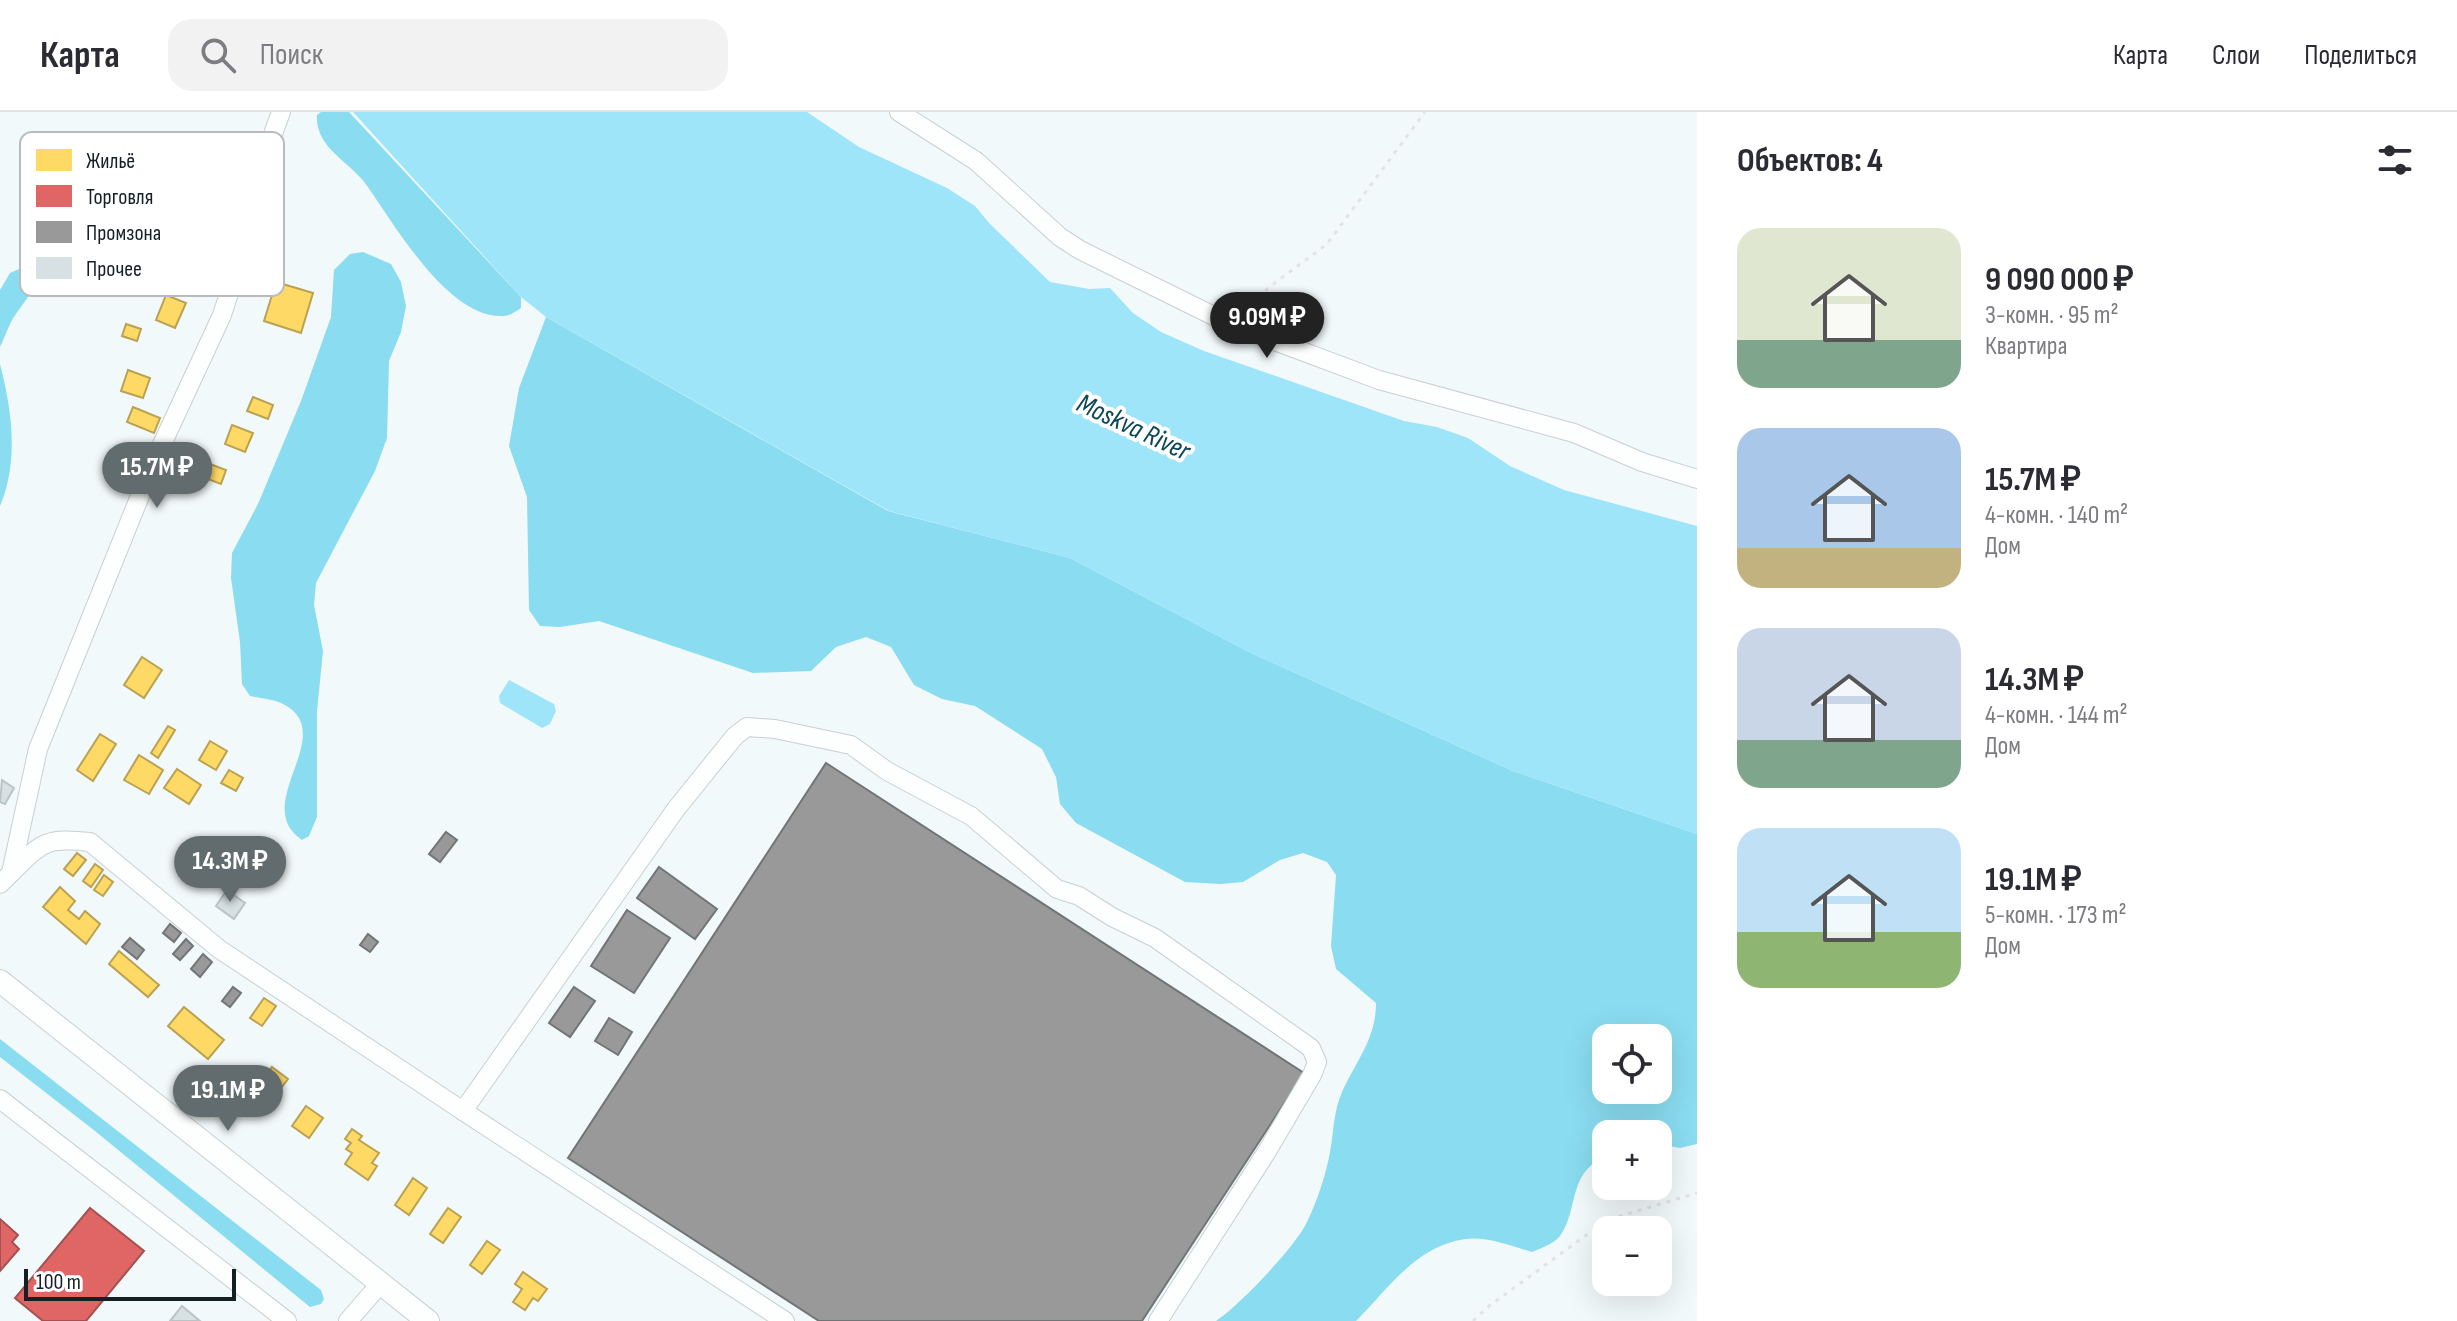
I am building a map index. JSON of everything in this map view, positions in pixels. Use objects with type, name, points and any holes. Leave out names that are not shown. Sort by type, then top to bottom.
[{"type":"main road","points":[[0,981],[428,1321]]},
{"type":"street","points":[[274,132],[281,112]]},
{"type":"street","points":[[899,112],[976,161],[1060,237],[1080,250],[1232,325],[1379,380],[1574,433],[1642,462],[1697,479]]},
{"type":"street","points":[[6,868],[38,749],[152,466],[228,296]]},
{"type":"street","points":[[463,1111],[676,809],[735,736],[747,727],[775,729],[851,745],[887,771],[971,816],[1057,889],[1079,896],[1112,917],[1155,938],[1311,1048],[1317,1062],[1312,1075],[1158,1321]]},
{"type":"street","points":[[6,868],[39,845],[64,840],[90,842],[219,949],[785,1321]]},
{"type":"street","points":[[0,1099],[287,1321]]},
{"type":"street","points":[[348,1321],[380,1284]]},
{"type":"path","points":[[1232,325],[1268,288],[1327,244],[1425,112]]},
{"type":"path","points":[[1473,1321],[1607,1220],[1697,1193]]},
{"type":"shaded area","points":[[321,112],[349,112],[521,297],[521,308],[506,316],[483,313],[463,303],[443,286],[407,244],[365,183],[327,145],[318,126],[317,115]]},
{"type":"shaded area","points":[[363,252],[391,264],[401,282],[406,306],[401,332],[389,361],[387,438],[375,471],[316,583],[314,605],[323,651],[317,711],[317,817],[309,836],[302,840],[288,825],[285,807],[303,732],[297,716],[281,703],[250,696],[242,684],[231,578],[232,553],[258,504],[301,401],[331,317],[334,270],[350,254]]},
{"type":"shaded area","points":[[20,269],[20,296],[29,296],[11,322],[0,347],[0,290],[10,273]]},
{"type":"shaded area","points":[[546,317],[888,511],[1070,558],[1251,653],[1513,771],[1697,834],[1697,1144],[1672,1147],[1672,1120],[1592,1120],[1592,1165],[1579,1182],[1566,1226],[1560,1236],[1547,1246],[1532,1252],[1482,1239],[1448,1243],[1432,1250],[1404,1271],[1356,1321],[1216,1321],[1266,1275],[1307,1222],[1326,1170],[1339,1100],[1373,1028],[1376,1003],[1336,969],[1331,946],[1336,875],[1327,862],[1303,853],[1280,860],[1243,882],[1185,882],[1076,823],[1060,804],[1056,777],[1042,749],[975,706],[942,699],[914,685],[891,647],[866,637],[836,647],[811,671],[753,673],[599,621],[560,627],[540,626],[529,610],[527,497],[509,446],[519,388]]},
{"type":"shaded area","points":[[0,364],[8,400],[12,454],[0,506]]},
{"type":"shaded area","points":[[0,1039],[321,1290],[324,1299],[321,1304],[310,1307],[0,1057]]},
{"type":"water","name":"Moskva River","points":[[353,112],[807,112],[859,147],[947,188],[975,206],[1050,282],[1089,289],[1110,288],[1133,313],[1161,332],[1204,351],[1404,421],[1437,427],[1468,438],[1510,466],[1564,490],[1697,526],[1697,834],[1513,771],[1251,653],[1070,558],[889,511],[546,317],[521,297]]},
{"type":"water","points":[[509,680],[554,704],[556,711],[550,724],[542,728],[500,703],[499,696]]},
{"type":"building: Жильё","points":[[284,284],[313,293],[301,333],[264,321],[272,296],[284,296]]},
{"type":"building: Жильё","points":[[166,296],[186,303],[175,328],[156,320]]},
{"type":"building: Жильё","points":[[126,324],[141,329],[137,341],[122,336]]},
{"type":"building: Жильё","points":[[128,370],[150,378],[143,398],[121,391]]},
{"type":"building: Жильё","points":[[253,397],[273,405],[268,419],[247,411]]},
{"type":"building: Жильё","points":[[133,407],[160,418],[154,433],[127,422]]},
{"type":"building: Жильё","points":[[232,425],[253,433],[245,452],[225,444]]},
{"type":"building: Жильё","points":[[210,464],[226,470],[221,484],[205,478]]},
{"type":"building: Жильё","points":[[142,657],[162,670],[144,698],[124,685]]},
{"type":"building: Жильё","points":[[168,726],[175,730],[158,758],[151,753]]},
{"type":"building: Жильё","points":[[100,734],[116,744],[93,781],[77,770]]},
{"type":"building: Жильё","points":[[210,741],[227,751],[216,770],[199,760]]},
{"type":"building: Жильё","points":[[139,755],[163,770],[149,794],[124,780]]},
{"type":"building: Жильё","points":[[177,769],[201,785],[189,804],[164,788]]},
{"type":"building: Жильё","points":[[229,770],[243,778],[236,791],[221,783]]},
{"type":"building: Жильё","points":[[77,853],[86,860],[73,876],[64,869]]},
{"type":"building: Жильё","points":[[95,864],[103,870],[91,887],[83,881]]},
{"type":"building: Жильё","points":[[104,875],[113,882],[103,896],[94,890]]},
{"type":"building: Жильё","points":[[60,887],[75,901],[68,910],[79,919],[85,911],[100,924],[86,944],[43,907]]},
{"type":"building: Жильё","points":[[119,951],[159,985],[148,997],[109,964]]},
{"type":"building: Жильё","points":[[264,998],[276,1006],[262,1026],[250,1018]]},
{"type":"building: Жильё","points":[[184,1007],[224,1040],[208,1059],[168,1026]]},
{"type":"building: Жильё","points":[[272,1067],[288,1079],[271,1101],[255,1089]]},
{"type":"building: Жильё","points":[[306,1106],[323,1118],[309,1138],[292,1126]]},
{"type":"building: Жильё","points":[[352,1129],[362,1136],[359,1140],[379,1153],[372,1163],[377,1166],[368,1180],[345,1164],[352,1153],[346,1149],[351,1143],[345,1139]]},
{"type":"building: Жильё","points":[[413,1178],[427,1188],[409,1215],[395,1205]]},
{"type":"building: Жильё","points":[[448,1208],[461,1217],[443,1243],[430,1234]]},
{"type":"building: Жильё","points":[[487,1241],[500,1250],[482,1274],[470,1265]]},
{"type":"building: Жильё","points":[[523,1272],[547,1289],[538,1301],[533,1298],[525,1310],[513,1302],[522,1289],[515,1284]]},
{"type":"building: Торговля","points":[[90,1208],[144,1251],[86,1321],[43,1321],[15,1298]]},
{"type":"building: Торговля","points":[[0,1219],[18,1235],[12,1242],[19,1249],[0,1271]]},
{"type":"building: Промзона","points":[[826,763],[1304,1073],[1142,1321],[819,1321],[568,1158]]},
{"type":"building: Промзона","points":[[446,832],[457,840],[440,862],[429,854]]},
{"type":"building: Промзона","points":[[659,867],[717,909],[695,939],[637,898]]},
{"type":"building: Промзона","points":[[627,910],[670,938],[634,993],[591,966]]},
{"type":"building: Промзона","points":[[170,924],[181,933],[174,942],[163,933]]},
{"type":"building: Промзона","points":[[368,934],[378,942],[370,952],[360,945]]},
{"type":"building: Промзона","points":[[130,938],[144,950],[137,959],[122,947]]},
{"type":"building: Промзона","points":[[186,939],[193,946],[180,960],[173,954]]},
{"type":"building: Промзона","points":[[203,954],[212,962],[200,977],[191,969]]},
{"type":"building: Промзона","points":[[233,987],[241,993],[230,1007],[222,1001]]},
{"type":"building: Промзона","points":[[574,987],[595,1001],[570,1037],[549,1023]]},
{"type":"building: Промзона","points":[[609,1018],[632,1032],[618,1055],[595,1041]]},
{"type":"building: Прочее","points":[[2,780],[14,788],[5,804],[0,802]]},
{"type":"building: Прочее","points":[[227,890],[245,903],[234,919],[216,906]]},
{"type":"building: Прочее","points":[[182,1306],[200,1321],[170,1321]]}]
